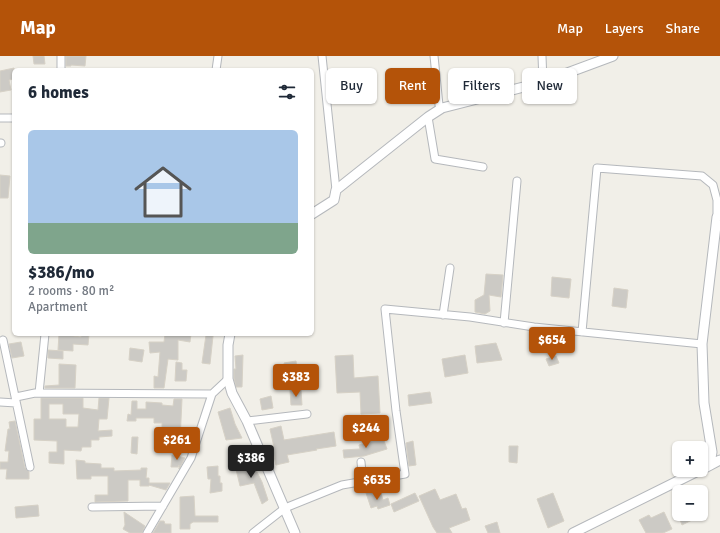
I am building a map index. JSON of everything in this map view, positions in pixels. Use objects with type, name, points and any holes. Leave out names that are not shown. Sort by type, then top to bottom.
[{"type":"street","points":[[61,56],[62,68]]},
{"type":"street","points":[[216,68],[218,56]]},
{"type":"street","points":[[314,213],[334,200],[336,190],[322,56]]},
{"type":"street","points":[[434,56],[440,105],[442,108]]},
{"type":"street","points":[[542,56],[542,68]]},
{"type":"street","points":[[577,69],[613,56]]},
{"type":"street","points":[[336,190],[428,116],[442,108],[522,87]]},
{"type":"street","points":[[428,116],[435,159],[483,167]]},
{"type":"street","points":[[0,118],[12,118]]},
{"type":"street","points":[[582,332],[597,168],[702,176],[713,184],[719,216],[702,344],[704,403],[716,454],[708,462]]},
{"type":"street","points":[[504,323],[517,181]]},
{"type":"street","points":[[442,315],[450,268]]},
{"type":"street","points":[[253,533],[285,508],[342,485],[405,474],[396,411],[385,309],[582,332],[702,344]]},
{"type":"street","points":[[39,393],[45,336]]},
{"type":"street","points":[[230,336],[228,345],[228,379],[232,393],[247,421],[295,533]]},
{"type":"street","points":[[3,340],[30,467]]},
{"type":"street","points":[[147,533],[191,458],[212,394],[228,379]]},
{"type":"street","points":[[0,402],[16,400],[39,393],[212,394]]},
{"type":"street","points":[[247,421],[307,414]]},
{"type":"street","points":[[708,466],[720,460]]},
{"type":"street","points":[[361,462],[363,482]]},
{"type":"street","points":[[573,533],[686,477]]},
{"type":"street","points":[[92,507],[163,506]]},
{"type":"building","points":[[33,56],[44,56],[45,64],[34,64]]},
{"type":"building","points":[[66,56],[86,56],[85,66],[66,66]]},
{"type":"building","points":[[12,68],[12,79],[9,80],[11,90],[0,92],[0,71]]},
{"type":"building","points":[[0,175],[10,176],[8,198],[0,198]]},
{"type":"building","points":[[486,274],[503,275],[501,297],[489,295],[490,311],[485,314],[475,312],[475,300],[484,295]]},
{"type":"building","points":[[552,277],[571,279],[569,298],[551,296]]},
{"type":"building","points":[[614,288],[628,290],[626,308],[612,306]]},
{"type":"building","points":[[59,336],[89,336],[88,345],[73,344],[73,351],[58,350]]},
{"type":"building","points":[[165,336],[191,336],[190,342],[178,340],[178,360],[168,359],[164,388],[154,388],[154,376],[158,377],[160,352],[150,353],[149,342],[164,342]]},
{"type":"building","points":[[206,336],[213,336],[210,364],[202,363]]},
{"type":"building","points":[[21,342],[24,356],[12,358],[9,344]]},
{"type":"building","points":[[496,343],[502,360],[477,363],[475,346]]},
{"type":"building","points":[[130,348],[144,350],[142,362],[129,360]]},
{"type":"building","points":[[48,350],[63,351],[63,359],[48,358]]},
{"type":"building","points":[[243,355],[242,387],[236,387],[234,378],[234,369],[236,369],[235,356]]},
{"type":"building","points":[[353,355],[354,378],[378,376],[380,413],[361,414],[360,392],[337,393],[335,356]]},
{"type":"building","points":[[465,355],[468,373],[445,377],[442,359]]},
{"type":"building","points":[[556,356],[559,363],[549,366],[546,359]]},
{"type":"building","points":[[296,361],[298,376],[287,378],[284,363]]},
{"type":"building","points":[[176,362],[182,363],[182,370],[187,370],[186,381],[175,381]]},
{"type":"building","points":[[59,364],[76,365],[75,388],[45,388],[45,386],[59,385]]},
{"type":"building","points":[[290,390],[301,390],[302,405],[291,405]]},
{"type":"building","points":[[430,392],[432,403],[409,406],[408,395]]},
{"type":"building","points":[[271,396],[273,408],[262,410],[260,399]]},
{"type":"building","points":[[41,398],[83,398],[83,408],[98,410],[99,398],[109,398],[107,419],[99,419],[98,431],[112,430],[112,436],[99,437],[99,440],[91,440],[91,447],[82,447],[81,451],[64,450],[64,464],[49,463],[49,452],[57,452],[57,441],[34,440],[34,419],[41,419]],"holes":[[[49,404],[63,404],[63,414],[79,414],[78,427],[66,427],[66,419],[49,419]]]},
{"type":"building","points":[[174,399],[182,399],[180,441],[173,440],[174,435],[171,435],[172,431],[162,430],[162,423],[154,423],[154,418],[136,418],[136,421],[127,421],[128,414],[131,415],[132,401],[137,401],[137,409],[146,409],[146,402],[162,403],[162,405],[173,406]]},
{"type":"building","points":[[230,408],[235,424],[242,438],[226,440],[218,412]]},
{"type":"building","points":[[15,421],[25,468],[29,472],[29,479],[6,479],[7,469],[0,469],[0,462],[8,462],[9,451],[5,451],[8,429],[10,429],[9,422]]},
{"type":"building","points":[[281,426],[284,440],[334,432],[336,446],[287,455],[289,462],[276,465],[270,429]]},
{"type":"building","points":[[132,437],[138,437],[137,454],[131,453]]},
{"type":"building","points":[[383,438],[387,449],[364,456],[344,458],[343,450],[360,449],[359,445]]},
{"type":"building","points":[[413,441],[416,465],[409,466],[406,443]]},
{"type":"building","points":[[509,446],[518,446],[517,463],[509,462]]},
{"type":"building","points":[[172,455],[185,458],[179,469],[179,465],[178,467],[171,467]]},
{"type":"building","points":[[76,460],[85,461],[85,463],[101,464],[101,468],[114,468],[114,471],[141,470],[141,468],[147,468],[146,478],[149,478],[149,483],[170,483],[166,490],[149,485],[140,486],[140,480],[128,480],[128,501],[95,502],[95,495],[108,495],[108,476],[91,476],[91,479],[77,479]]},
{"type":"building","points":[[252,462],[262,482],[268,500],[262,504],[254,483],[240,486],[235,465],[244,465],[245,463]]},
{"type":"building","points":[[218,466],[218,476],[220,476],[220,483],[222,483],[222,491],[210,493],[211,479],[208,479],[207,467]]},
{"type":"building","points":[[435,489],[440,500],[456,494],[462,509],[466,508],[470,520],[449,528],[452,533],[437,533],[419,496]]},
{"type":"building","points":[[372,491],[373,495],[381,493],[383,500],[388,498],[390,505],[378,509],[377,506],[371,508],[366,493]]},
{"type":"building","points":[[415,493],[419,501],[394,512],[391,504]]},
{"type":"building","points":[[553,493],[564,521],[548,528],[537,499]]},
{"type":"building","points":[[194,496],[195,516],[218,516],[218,522],[193,522],[190,524],[190,529],[180,529],[180,497]]},
{"type":"building","points":[[38,505],[39,516],[16,518],[15,507]]},
{"type":"building","points":[[124,512],[145,526],[142,533],[130,533],[123,529],[125,525]]},
{"type":"building","points":[[664,512],[672,529],[663,533],[646,533],[639,520],[649,515],[651,518]]},
{"type":"building","points":[[160,521],[164,521],[165,524],[171,524],[171,533],[153,533]]},
{"type":"building","points":[[681,521],[690,521],[682,525]]},
{"type":"building","points":[[497,522],[500,533],[488,533],[485,526]]}]
